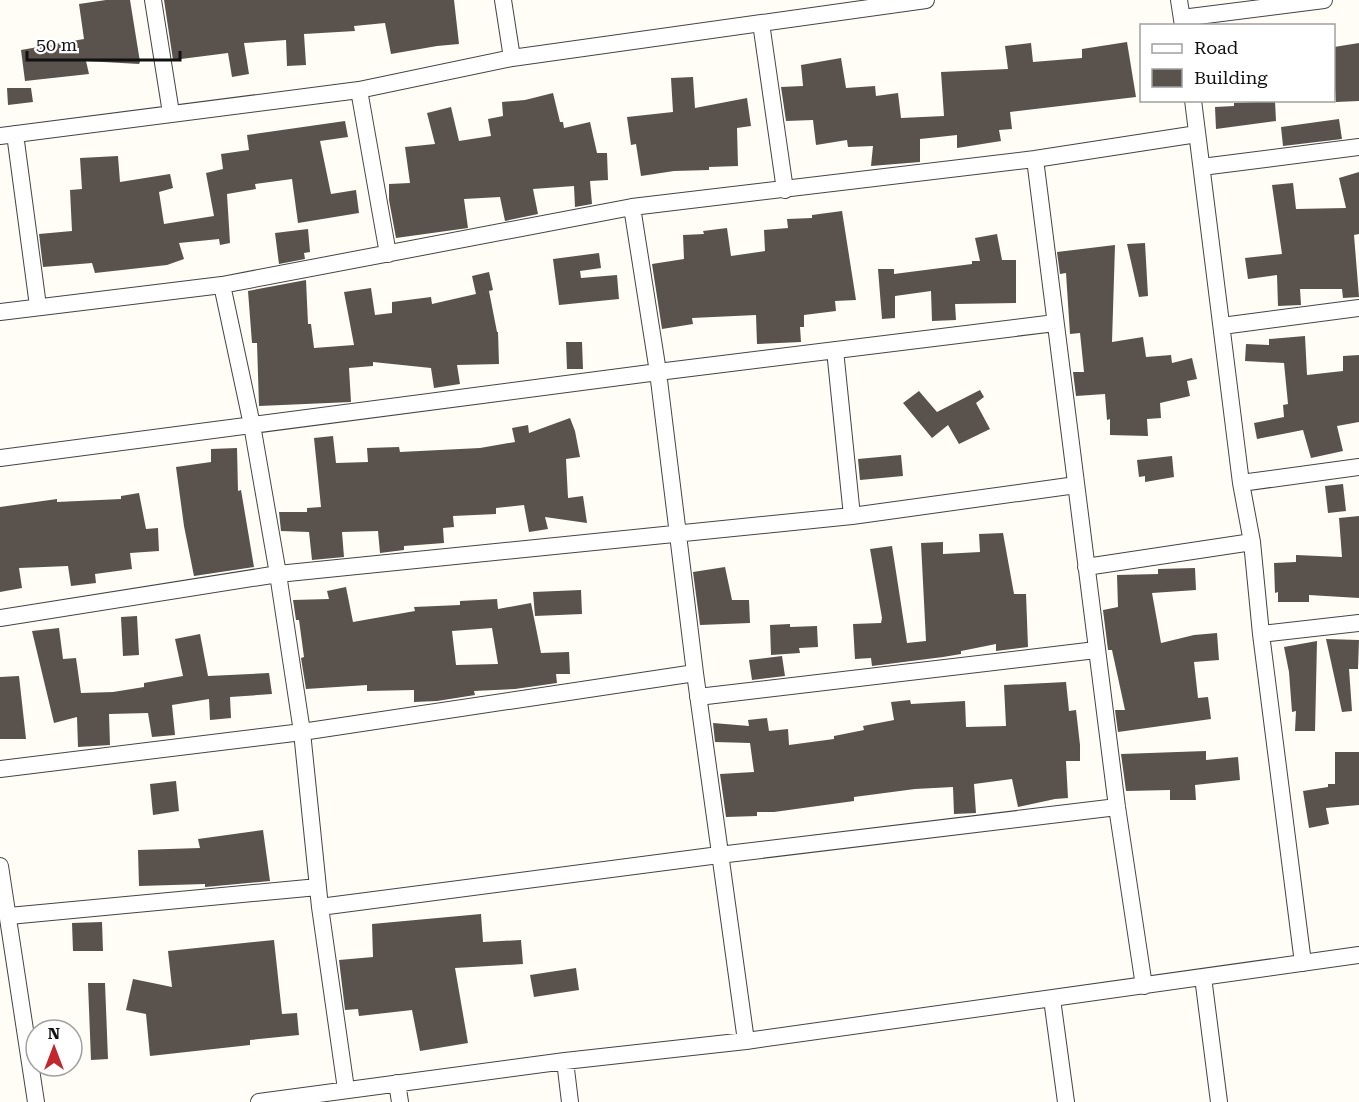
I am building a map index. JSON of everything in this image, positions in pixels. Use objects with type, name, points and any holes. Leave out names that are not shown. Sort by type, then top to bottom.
[{"type":"street","points":[[153,0],[171,113]]},
{"type":"street","points":[[503,0],[512,58]]},
{"type":"street","points":[[38,306],[7,135],[359,90],[512,58],[926,0]]},
{"type":"street","points":[[1179,0],[1182,22],[1324,0]]},
{"type":"street","points":[[761,23],[785,190]]},
{"type":"street","points":[[359,90],[388,254]]},
{"type":"street","points":[[1193,102],[1241,483],[1252,542],[1261,634],[1303,963]]},
{"type":"street","points":[[0,312],[222,285],[632,207],[1035,159],[1197,134]]},
{"type":"street","points":[[1202,167],[1359,147]]},
{"type":"street","points":[[1035,159],[1096,650],[1144,986]]},
{"type":"street","points":[[632,207],[658,372],[698,697],[746,1041]]},
{"type":"street","points":[[222,285],[252,426],[278,574],[302,732],[320,907],[346,1089]]},
{"type":"street","points":[[1222,326],[1359,308]]},
{"type":"street","points":[[0,458],[1055,323]]},
{"type":"street","points":[[835,350],[852,516]]},
{"type":"street","points":[[1241,483],[1359,467]]},
{"type":"street","points":[[0,618],[278,574],[852,516],[1076,485]]},
{"type":"street","points":[[1086,567],[1252,542]]},
{"type":"street","points":[[1261,634],[1359,623]]},
{"type":"street","points":[[698,697],[1096,650]]},
{"type":"street","points":[[0,769],[302,732],[695,673]]},
{"type":"street","points":[[320,907],[719,855],[1117,807]]},
{"type":"street","points":[[0,866],[9,916],[6,942],[36,1102]]},
{"type":"street","points":[[9,916],[318,887]]},
{"type":"street","points":[[259,1102],[565,1061],[746,1041],[1359,955]]},
{"type":"street","points":[[1203,977],[1219,1102]]},
{"type":"street","points":[[1052,999],[1066,1102]]},
{"type":"street","points":[[565,1061],[570,1102]]},
{"type":"street","points":[[397,1083],[400,1102]]},
{"type":"building","points":[[106,0],[130,0],[139,64],[86,61],[89,74],[25,81],[21,50],[84,39],[79,4]]},
{"type":"building","points":[[164,0],[454,0],[459,44],[391,54],[385,23],[354,26],[355,31],[304,34],[306,65],[287,66],[286,40],[244,43],[249,74],[232,77],[228,53],[173,60]]},
{"type":"building","points":[[1127,42],[1136,97],[1010,112],[1012,129],[999,130],[1001,141],[957,148],[957,135],[920,139],[920,162],[871,166],[873,146],[848,147],[847,140],[816,145],[813,120],[786,121],[781,87],[803,86],[801,65],[841,58],[846,88],[875,86],[876,96],[898,93],[901,118],[944,116],[941,72],[1008,69],[1005,46],[1031,43],[1033,62],[1082,58],[1082,49]]},
{"type":"building","points":[[1359,43],[1359,101],[1336,102],[1335,47]]},
{"type":"building","points":[[693,77],[695,108],[747,98],[751,126],[737,128],[738,166],[709,167],[709,170],[674,171],[641,176],[636,144],[631,145],[627,117],[673,112],[671,78]]},
{"type":"building","points":[[7,88],[31,88],[33,102],[8,105]]},
{"type":"building","points":[[553,93],[560,122],[563,122],[564,128],[590,122],[597,153],[607,153],[608,180],[590,181],[592,204],[575,207],[574,186],[533,189],[538,214],[505,221],[500,197],[464,199],[468,228],[396,238],[389,200],[389,184],[410,183],[405,147],[435,144],[427,113],[451,107],[459,141],[491,136],[488,119],[503,116],[502,102],[525,100]]},
{"type":"building","points":[[1275,102],[1276,121],[1216,129],[1215,107],[1234,106],[1234,103]]},
{"type":"building","points":[[1339,119],[1342,139],[1283,146],[1281,127]]},
{"type":"building","points":[[345,121],[348,137],[320,141],[331,194],[356,190],[359,213],[298,223],[292,179],[255,184],[256,189],[227,194],[230,243],[220,245],[219,239],[179,243],[184,259],[167,265],[95,273],[92,263],[43,267],[39,234],[72,231],[70,190],[82,189],[80,158],[118,156],[120,182],[170,174],[173,188],[159,192],[164,224],[214,216],[206,173],[223,169],[221,154],[249,150],[247,135]]},
{"type":"building","points":[[1359,172],[1359,234],[1354,235],[1359,297],[1343,298],[1342,289],[1300,289],[1301,305],[1278,306],[1277,275],[1248,279],[1245,258],[1282,254],[1272,185],[1293,183],[1296,209],[1346,208],[1339,178]]},
{"type":"building","points":[[842,211],[856,300],[835,301],[836,311],[804,315],[804,327],[800,327],[801,342],[757,344],[756,315],[692,318],[693,324],[662,329],[652,264],[684,259],[683,235],[704,234],[703,231],[727,228],[731,256],[765,251],[764,230],[788,228],[787,219],[812,218],[812,215]]},
{"type":"building","points":[[308,229],[310,252],[304,253],[305,259],[279,264],[275,233]]},
{"type":"building","points":[[997,234],[1002,260],[1016,260],[1016,303],[955,304],[956,320],[932,321],[931,291],[895,296],[895,318],[882,319],[878,269],[894,269],[894,274],[972,264],[972,261],[980,261],[975,238]]},
{"type":"building","points":[[1145,243],[1148,296],[1139,297],[1127,244]]},
{"type":"building","points":[[1115,245],[1112,342],[1143,337],[1146,357],[1171,355],[1172,363],[1192,358],[1197,379],[1187,381],[1190,396],[1160,403],[1161,418],[1147,419],[1148,436],[1110,435],[1110,419],[1107,420],[1105,394],[1076,396],[1073,372],[1084,372],[1080,333],[1070,334],[1066,273],[1060,274],[1057,252]]},
{"type":"building","points":[[599,253],[601,268],[580,271],[581,278],[617,275],[619,299],[559,305],[553,259]]},
{"type":"building","points":[[489,272],[493,290],[476,294],[472,276]]},
{"type":"building","points":[[306,280],[308,324],[311,324],[314,348],[354,345],[344,292],[371,288],[375,315],[392,313],[392,302],[431,297],[432,304],[489,291],[498,332],[499,364],[457,365],[460,384],[434,388],[431,368],[373,362],[373,366],[349,368],[351,402],[259,406],[257,343],[252,343],[248,291]]},
{"type":"building","points":[[1305,336],[1307,375],[1343,371],[1343,356],[1359,355],[1359,422],[1337,426],[1343,451],[1311,458],[1303,430],[1257,439],[1254,423],[1284,417],[1283,405],[1288,404],[1284,363],[1245,361],[1246,344],[1269,345],[1269,339]]},
{"type":"building","points":[[566,342],[582,342],[583,369],[567,369]]},
{"type":"building","points":[[980,390],[984,397],[976,403],[990,429],[959,444],[948,425],[932,438],[903,403],[919,391],[937,412]]},
{"type":"building","points":[[570,418],[580,457],[566,459],[568,498],[583,496],[587,523],[545,517],[548,529],[529,532],[524,505],[496,508],[496,514],[453,516],[454,527],[443,528],[444,543],[404,546],[404,550],[380,553],[378,531],[342,532],[344,557],[312,560],[309,532],[281,531],[279,512],[307,512],[307,508],[321,507],[314,438],[333,436],[336,463],[368,462],[367,448],[399,447],[400,452],[480,448],[515,442],[512,428],[528,425],[529,433]]},
{"type":"building","points":[[237,448],[238,491],[241,490],[254,567],[194,576],[176,467],[211,462],[211,449]]},
{"type":"building","points":[[901,455],[903,476],[860,480],[858,459]]},
{"type":"building","points":[[1172,456],[1174,477],[1145,482],[1145,476],[1139,477],[1137,460]]},
{"type":"building","points":[[1343,484],[1346,511],[1328,513],[1325,486]]},
{"type":"building","points":[[139,493],[146,529],[158,528],[159,551],[130,553],[132,569],[95,574],[96,583],[71,586],[68,566],[19,568],[22,588],[0,592],[0,507],[57,499],[57,502],[121,499],[121,496]]},
{"type":"building","points":[[1359,516],[1359,598],[1309,595],[1309,602],[1278,602],[1278,592],[1275,593],[1274,563],[1296,562],[1296,555],[1342,557],[1339,518]]},
{"type":"building","points":[[1003,533],[1014,594],[1026,594],[1028,647],[996,651],[996,644],[961,651],[961,654],[872,666],[871,658],[855,659],[853,624],[881,623],[882,618],[870,549],[892,546],[907,643],[926,641],[921,543],[943,542],[943,554],[980,552],[979,534]]},
{"type":"building","points":[[725,567],[732,600],[749,600],[750,623],[700,625],[693,572]]},
{"type":"building","points":[[1195,568],[1196,590],[1152,593],[1161,643],[1194,635],[1217,633],[1219,660],[1194,662],[1198,698],[1208,697],[1211,719],[1118,732],[1115,710],[1125,710],[1112,650],[1108,650],[1103,610],[1118,607],[1117,575],[1158,574],[1158,569]]},
{"type":"building","points":[[346,587],[353,622],[415,611],[414,607],[460,605],[460,601],[497,599],[498,609],[531,603],[541,653],[569,652],[570,674],[556,674],[557,683],[515,689],[474,691],[475,695],[437,701],[414,702],[414,690],[367,691],[367,685],[306,689],[301,658],[304,657],[299,620],[296,620],[293,600],[329,599],[327,591]],"holes":[[[492,628],[498,664],[456,665],[452,631]]]},
{"type":"building","points":[[581,590],[582,614],[535,616],[533,592]]},
{"type":"building","points":[[137,616],[139,655],[123,656],[121,617]]},
{"type":"building","points":[[790,624],[790,627],[817,626],[818,647],[799,648],[800,653],[771,655],[770,625]]},
{"type":"building","points":[[59,628],[63,659],[76,658],[81,693],[113,692],[144,687],[144,683],[183,676],[175,639],[200,634],[208,676],[269,673],[272,694],[230,697],[231,718],[210,720],[209,699],[172,705],[175,735],[152,737],[148,713],[109,714],[110,745],[78,747],[77,717],[54,723],[32,631]]},
{"type":"building","points":[[1326,639],[1359,640],[1358,669],[1349,669],[1352,711],[1342,712]]},
{"type":"building","points":[[1317,641],[1315,731],[1295,731],[1296,711],[1292,712],[1289,672],[1284,647]]},
{"type":"building","points":[[782,656],[785,676],[752,680],[749,660]]},
{"type":"building","points":[[19,676],[26,739],[0,739],[0,677]]},
{"type":"building","points":[[1066,682],[1069,711],[1076,710],[1080,745],[1080,761],[1066,761],[1068,798],[1018,807],[1012,779],[974,784],[976,813],[954,814],[953,787],[915,789],[854,797],[854,801],[774,812],[757,812],[757,816],[726,817],[720,774],[754,772],[750,743],[715,742],[713,723],[749,726],[748,720],[767,718],[769,731],[788,729],[789,745],[834,739],[834,736],[864,730],[863,726],[894,720],[891,702],[910,700],[911,704],[965,701],[966,727],[1006,726],[1004,685]]},
{"type":"building","points":[[1206,751],[1206,760],[1238,757],[1240,780],[1195,785],[1196,800],[1170,800],[1170,790],[1126,791],[1121,754]]},
{"type":"building","points":[[1335,752],[1359,752],[1359,805],[1326,808],[1329,824],[1309,828],[1303,791],[1335,784]]},
{"type":"building","points":[[176,781],[179,811],[153,815],[150,784]]},
{"type":"building","points":[[263,830],[270,881],[205,887],[205,884],[139,886],[138,850],[200,848],[198,839]]},
{"type":"building","points":[[481,914],[483,942],[521,940],[523,964],[455,968],[468,1043],[420,1051],[412,1010],[359,1016],[358,1009],[345,1010],[339,960],[373,957],[372,924]]},
{"type":"building","points":[[102,922],[103,951],[73,951],[72,923]]},
{"type":"building","points":[[274,940],[282,1014],[297,1013],[299,1035],[250,1040],[250,1045],[150,1056],[146,1014],[126,1010],[133,979],[172,987],[168,951]]},
{"type":"building","points":[[576,968],[579,990],[534,997],[530,975]]},
{"type":"building","points":[[88,983],[105,983],[108,1059],[91,1060]]}]
